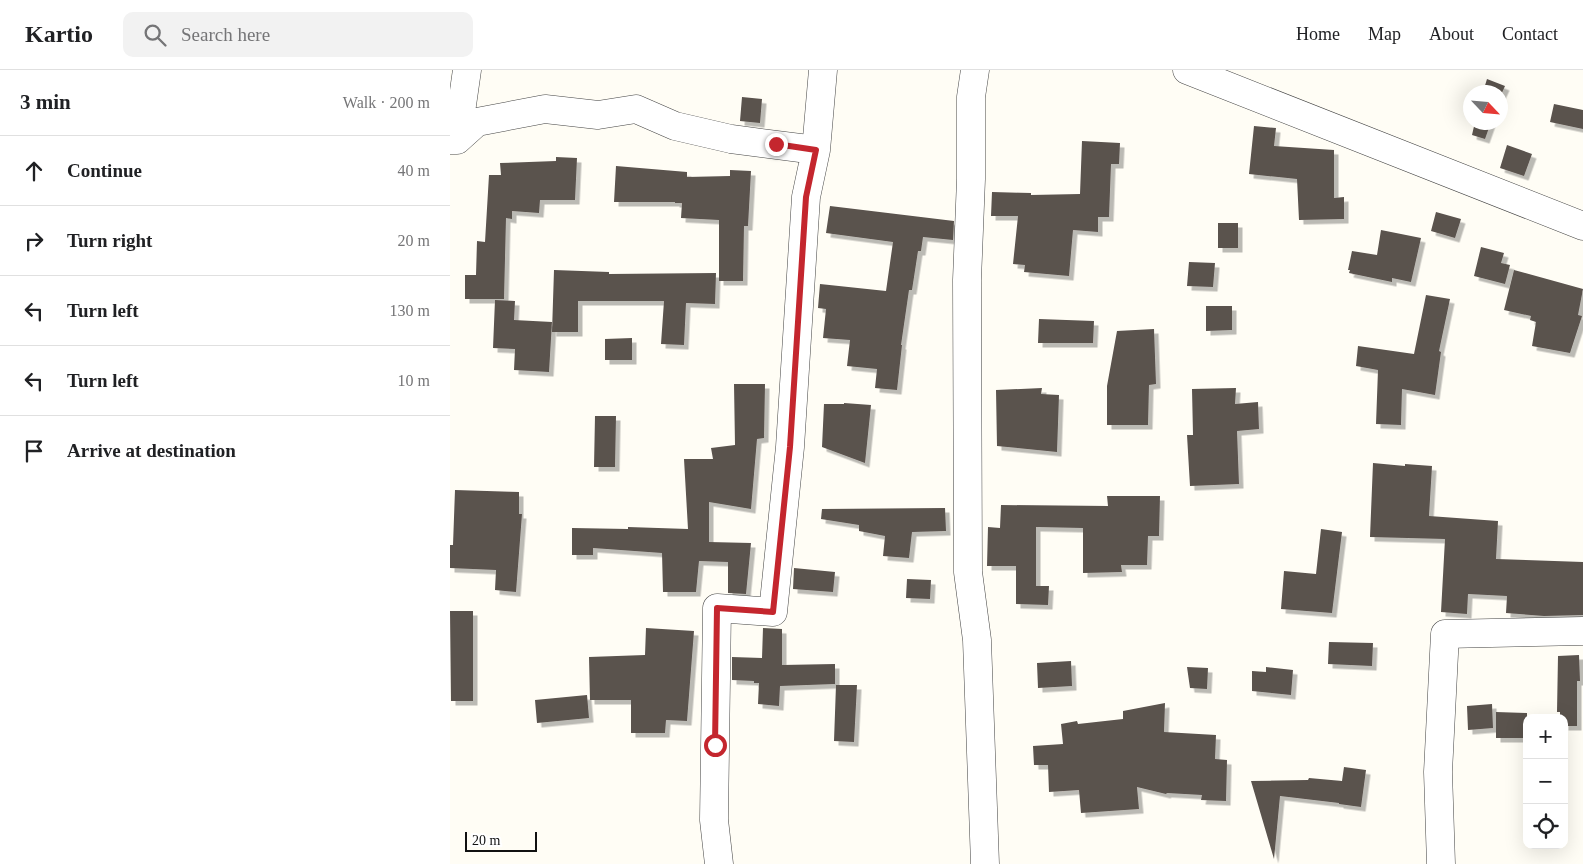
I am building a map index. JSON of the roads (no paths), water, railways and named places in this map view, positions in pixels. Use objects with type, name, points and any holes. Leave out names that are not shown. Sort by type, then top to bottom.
[{"type":"street","points":[[453,140],[467,70]]},
{"type":"street","points":[[719,864],[714,820],[717,608],[773,612],[790,447],[806,197],[816,150],[823,70]]},
{"type":"street","points":[[975,70],[971,97],[971,179],[967,280],[968,572],[977,640],[985,864]]},
{"type":"street","points":[[1187,70],[1583,226]]},
{"type":"street","points":[[453,140],[477,122],[545,109],[598,116],[636,109],[674,126],[731,139],[816,150]]},
{"type":"street","points":[[1441,864],[1438,772],[1445,634],[1583,631]]}]
